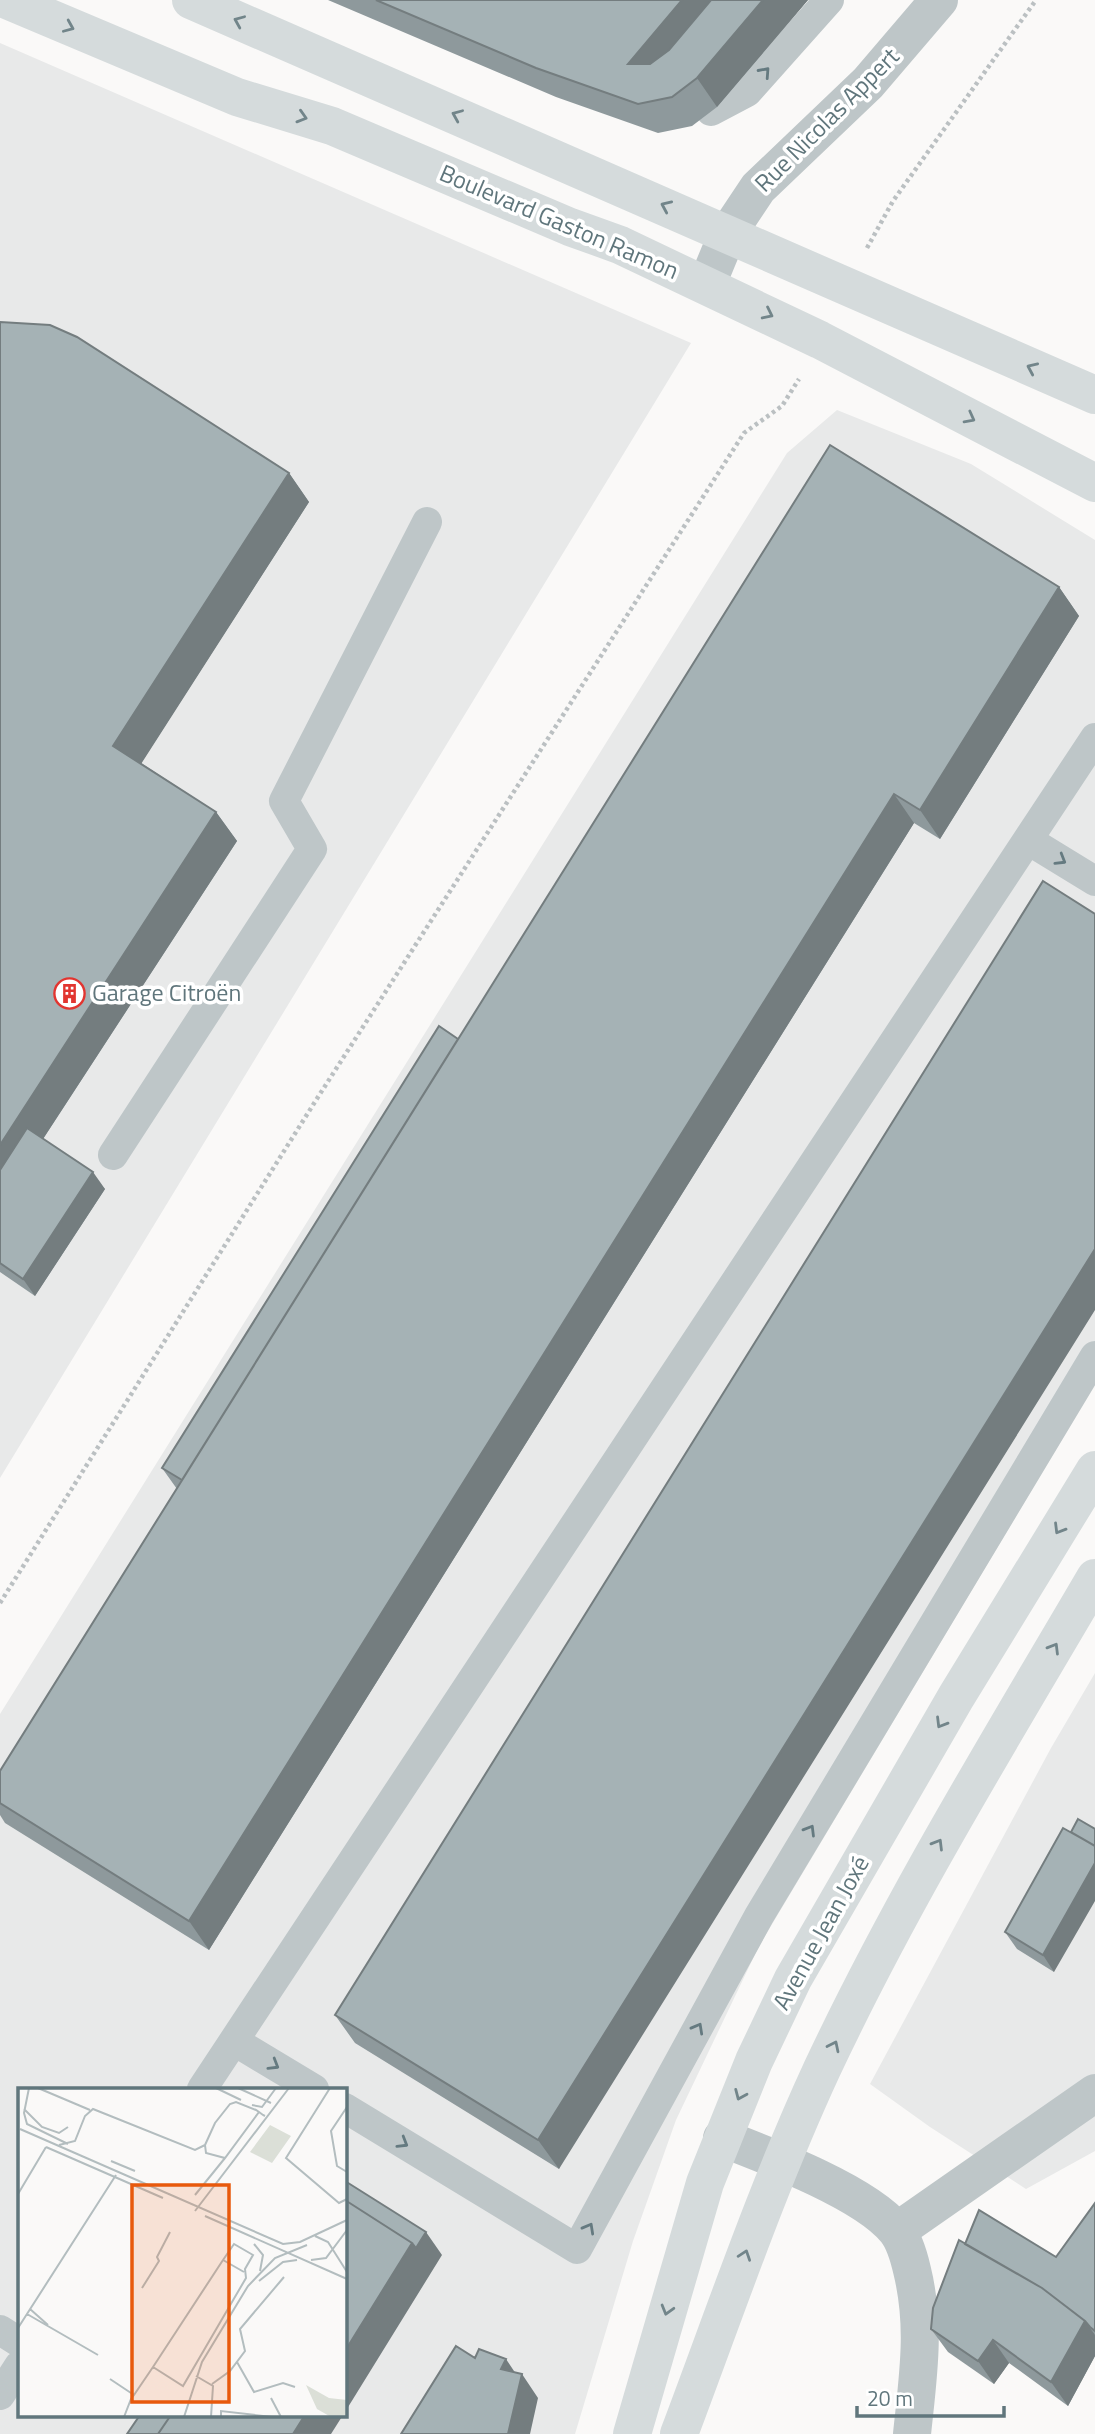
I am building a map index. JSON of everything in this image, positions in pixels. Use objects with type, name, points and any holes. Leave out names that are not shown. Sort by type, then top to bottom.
[{"type":"main road","name":"Boulevard Gaston Ramon","points":[[6,0],[237,97],[332,126],[707,284],[1095,483]]},
{"type":"main road","points":[[191,0],[1095,395]]},
{"type":"main road","name":"Avenue Jean Joxé","points":[[632,2434],[685,2248],[722,2138],[754,2062],[819,1932],[956,1697],[1095,1471]]},
{"type":"main road","points":[[679,2434],[781,2161],[917,1880],[1095,1578]]},
{"type":"street","name":"Rue Nicolas Appert","points":[[707,284],[729,233],[758,188],[868,83],[939,0]]},
{"type":"street","points":[[897,2231],[1095,2093]]},
{"type":"street","points":[[722,2138],[781,2161],[874,2211],[897,2231],[908,2256],[922,2320],[912,2434]]},
{"type":"lane","points":[[711,111],[747,92],[829,0]]},
{"type":"lane","points":[[113,1155],[312,849],[284,801],[427,522]]},
{"type":"lane","points":[[203,2088],[1095,738]]},
{"type":"lane","points":[[1028,839],[1095,881]]},
{"type":"lane","points":[[346,2109],[577,2249],[766,1904],[1095,1356]]},
{"type":"lane","points":[[234,2041],[312,2088]]},
{"type":"lane","points":[[0,2330],[18,2341]]},
{"type":"lane","points":[[0,2395],[18,2368]]},
{"type":"path","points":[[862,256],[893,201],[1035,0]]},
{"type":"path","points":[[0,1603],[318,1097],[744,433],[782,406],[803,373]]},
{"type":"shaded area","points":[[0,43],[691,343],[0,1478]]},
{"type":"shaded area","points":[[837,410],[971,464],[1095,540],[1095,1384],[759,1946],[676,2120],[633,2241],[575,2434],[0,2434],[0,1714],[787,453]]},
{"type":"shaded area","points":[[1095,1673],[1095,2151],[1026,2189],[930,2127],[870,2084],[1051,1748]]},
{"type":"building","points":[[376,0],[682,0],[628,64],[650,64],[669,50],[711,0],[763,0],[697,78],[672,97],[638,104],[536,68]]},
{"type":"building","name":"Garage Citroën","points":[[0,322],[50,325],[77,337],[289,473],[113,746],[216,812],[0,1145]]},
{"type":"building","points":[[830,445],[1059,587],[920,810],[894,794],[189,1921],[0,1803],[0,1771]]},
{"type":"building","points":[[1043,881],[1095,914],[1095,1249],[538,2140],[335,2015]]},
{"type":"building","points":[[439,1026],[458,1039],[182,1480],[162,1468]]},
{"type":"building","points":[[27,1128],[93,1172],[23,1279],[0,1263],[0,1170]]},
{"type":"building","points":[[1078,1819],[1095,1829],[1095,1846],[1071,1832]]},
{"type":"building","points":[[1063,1828],[1095,1846],[1095,1863],[1043,1955],[1005,1932]]},
{"type":"building","points":[[346,2182],[426,2232],[416,2248],[346,2201]]},
{"type":"building","points":[[346,2201],[412,2243],[346,2349]]},
{"type":"building","points":[[1095,2203],[1095,2331],[1042,2288],[965,2244],[979,2210],[1056,2257]]},
{"type":"building","points":[[959,2240],[1042,2288],[1085,2321],[1051,2382],[993,2340],[978,2361],[931,2329],[933,2308]]},
{"type":"building","points":[[456,2346],[475,2358],[479,2349],[506,2359],[501,2369],[522,2374],[508,2434],[401,2434]]},
{"type":"building","points":[[139,2416],[170,2416],[158,2434],[127,2434]]},
{"type":"building","points":[[170,2416],[304,2416],[293,2434],[158,2434]]},
{"type":"place","name":"Garage Citroën","points":[[69,993]]}]
